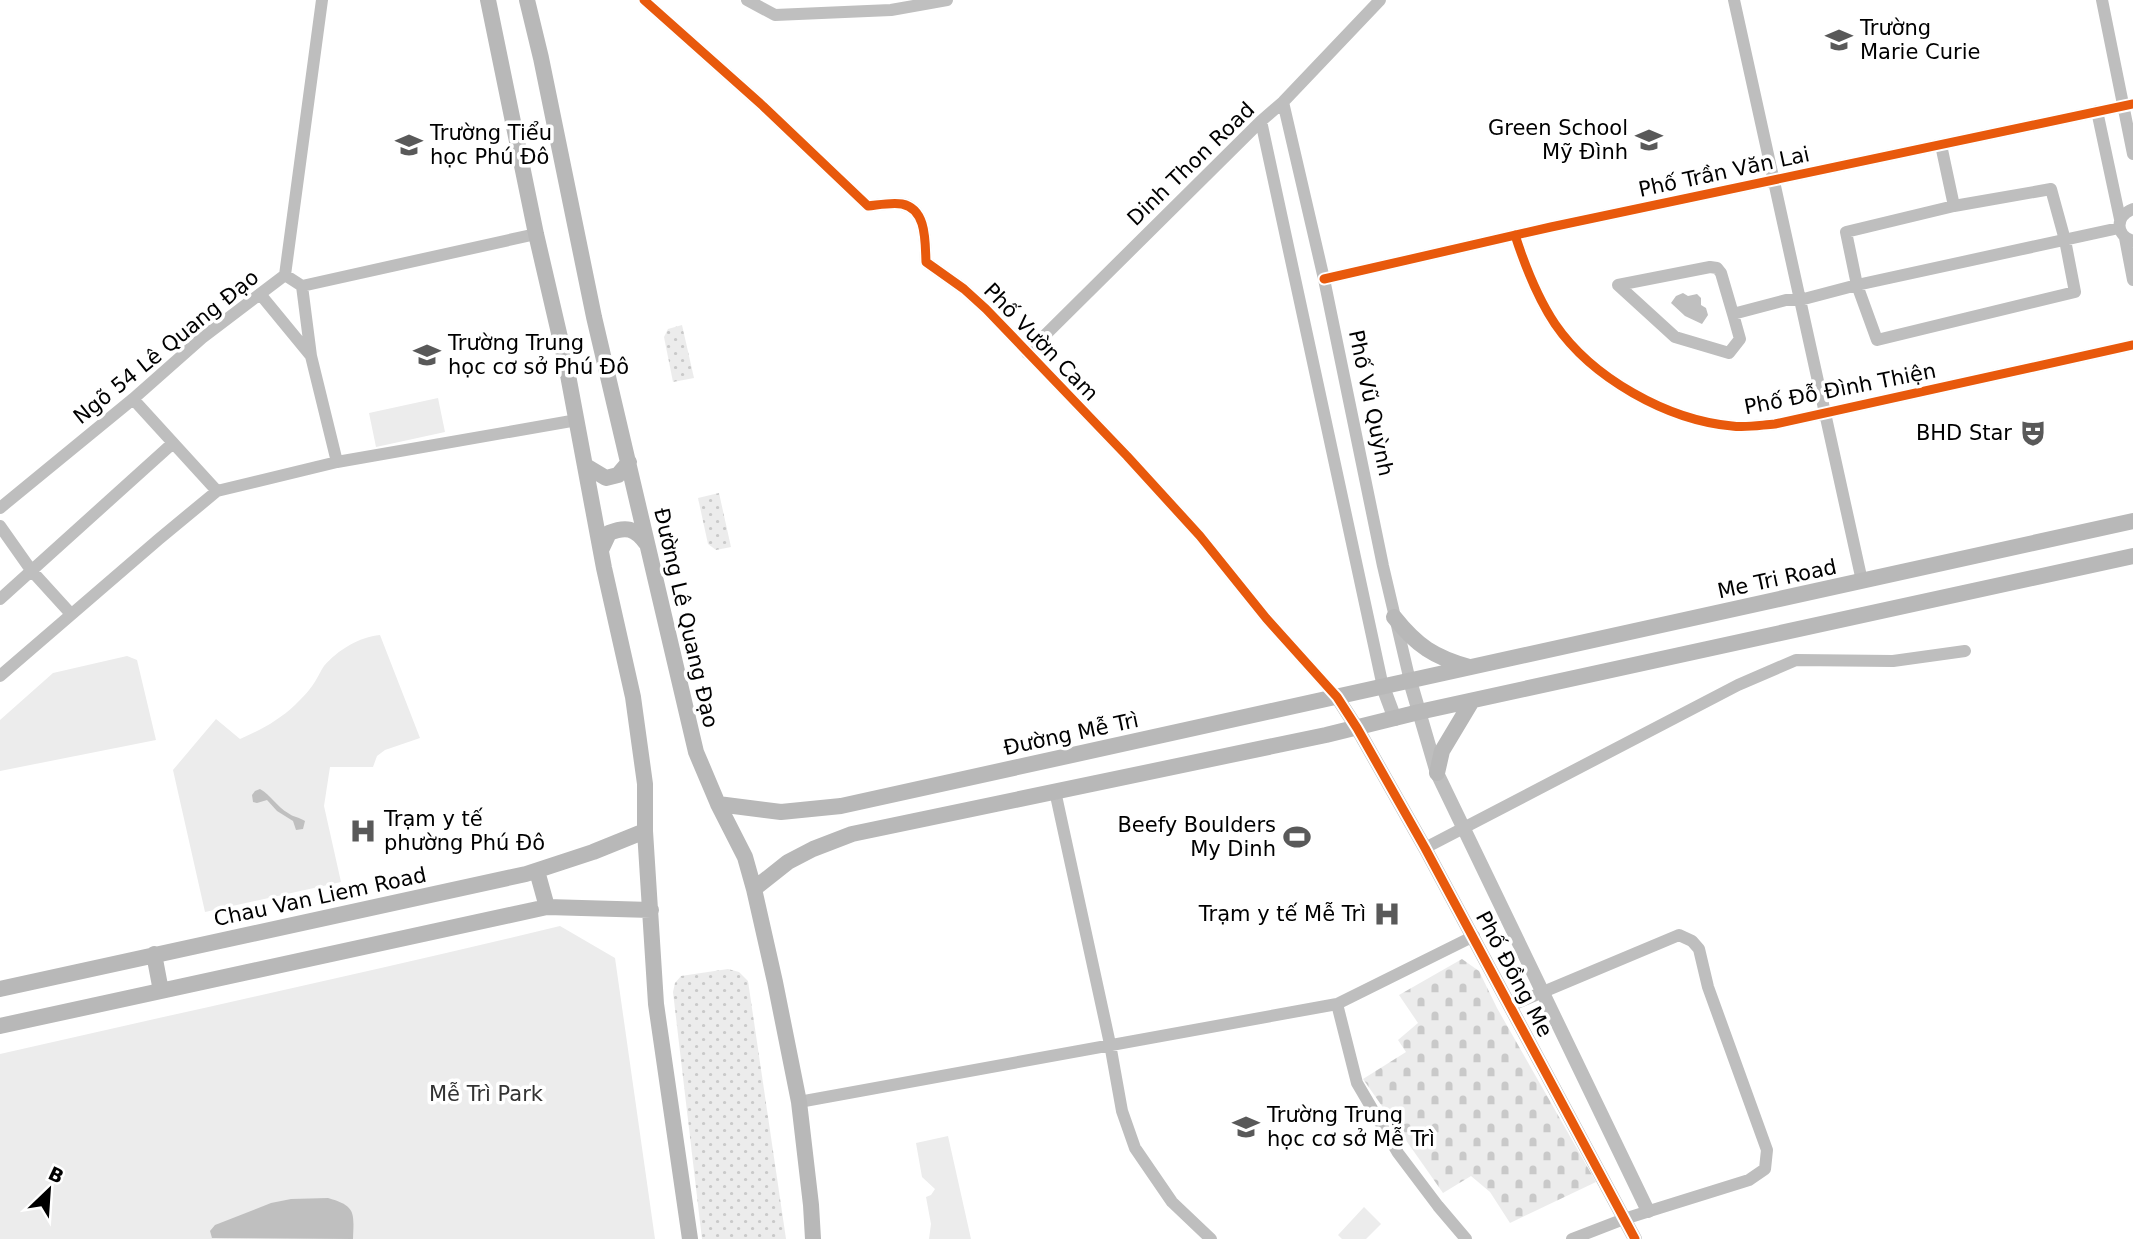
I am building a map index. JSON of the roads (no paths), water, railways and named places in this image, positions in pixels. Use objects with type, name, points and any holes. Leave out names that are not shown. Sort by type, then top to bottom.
[{"type":"main road","points":[[488,0],[536,234],[565,359],[601,550],[633,697],[645,784],[645,831],[656,1004],[690,1239]]},
{"type":"main road","name":"Đường Lê Quang Đạo","points":[[527,0],[594,317],[696,752],[718,804],[746,857],[754,889],[799,1102],[813,1239]]},
{"type":"main road","points":[[586,466],[606,478],[618,475],[629,462]]},
{"type":"main road","name":"Me Tri Road","points":[[1410,681],[2133,522]]},
{"type":"main road","points":[[601,550],[609,533],[620,528],[632,528],[646,543]]},
{"type":"main road","points":[[754,889],[788,862],[849,835],[1357,728],[1419,712],[2133,556]]},
{"type":"main road","points":[[1394,617],[1425,650],[1472,668]]},
{"type":"main road","name":"Đường Mễ Trì","points":[[718,804],[781,812],[841,806],[1410,681]]},
{"type":"main road","points":[[1437,773],[1442,751],[1455,725],[1472,701]]},
{"type":"main road","points":[[841,806],[849,835]]},
{"type":"main road","name":"Chau Van Liem Road","points":[[0,989],[537,870],[645,831]]},
{"type":"main road","points":[[537,870],[547,907]]},
{"type":"main road","points":[[0,1026],[547,907],[651,910]]},
{"type":"main road","points":[[154,954],[161,991]]},
{"type":"street","points":[[285,275],[322,0]]},
{"type":"street","name":"Phố Vườn Cam","points":[[644,0],[763,106],[868,206],[903,204],[913,209],[922,222],[926,262],[971,296],[1127,456],[1337,697]]},
{"type":"street","name":"Dinh Thon Road","points":[[1027,353],[1283,102],[1380,0]]},
{"type":"street","points":[[1734,0],[1862,581]]},
{"type":"street","points":[[2102,0],[2128,105],[2133,155]]},
{"type":"street","name":"Phố Vũ Quỳnh","points":[[1283,102],[1324,279],[1394,617],[1419,712]]},
{"type":"street","name":"Phố Trần Văn Lai","points":[[1324,279],[1515,235],[2128,105]]},
{"type":"street","points":[[2097,111],[2133,280]]},
{"type":"street","points":[[1261,121],[1383,687],[1395,719]]},
{"type":"street","points":[[1941,145],[1954,205]]},
{"type":"street","points":[[2051,188],[2075,292],[1877,340],[1857,285],[1846,232],[1954,205],[2051,188]]},
{"type":"street","points":[[2124,231],[2123,214],[2133,209]]},
{"type":"street","points":[[1733,314],[1786,300],[1800,300],[2065,240],[2124,231]]},
{"type":"street","points":[[337,462],[311,356],[302,286],[536,234]]},
{"type":"street","name":"Phố Đỗ Đình Thiện","points":[[1515,235],[1534,287],[1555,324],[1587,360],[1645,399],[1683,416],[1718,425],[1736,427],[1775,424],[2133,345]]},
{"type":"street","points":[[1710,267],[1717,268],[1721,273],[1733,314],[1740,339],[1730,353],[1675,337],[1618,285],[1710,267]]},
{"type":"street","name":"Ngõ 54 Lê Quang Đạo","points":[[0,508],[133,399],[202,338],[285,275],[302,286]]},
{"type":"street","points":[[260,294],[311,356]]},
{"type":"street","points":[[133,399],[218,491]]},
{"type":"street","points":[[0,676],[218,491],[337,462],[576,421]]},
{"type":"street","points":[[0,598],[173,443]]},
{"type":"street","points":[[0,526],[31,570],[71,614]]},
{"type":"street","points":[[1425,848],[1738,685],[1796,660],[1893,661],[1965,650]]},
{"type":"street","name":"Phố Đồng Me","points":[[1337,697],[1474,936],[1635,1239]]},
{"type":"street","name":"Phố Đồng Me","points":[[1419,712],[1437,773],[1648,1211]]},
{"type":"street","points":[[1055,791],[1122,1111],[1135,1148],[1172,1202],[1211,1239]]},
{"type":"street","points":[[1512,1006],[1679,935],[1692,941],[1699,949],[1708,987],[1767,1150],[1765,1169],[1756,1177],[1624,1219],[1572,1239]]},
{"type":"street","points":[[799,1102],[1337,1004],[1474,936]]},
{"type":"street","points":[[1337,1004],[1357,1083],[1398,1153],[1466,1239]]},
{"type":"waterway","points":[[747,0],[775,15],[891,10],[947,0]]},
{"type":"place","name":"Trường Marie Curie","points":[[1839,40]]},
{"type":"place","name":"Green School Mỹ Đình","points":[[1649,140]]},
{"type":"place","name":"Trường Tiểu học Phú Đô","points":[[409,145]]},
{"type":"place","name":"Trường Trung học cơ sở Phú Đô","points":[[427,355]]},
{"type":"place","name":"BHD Star","points":[[2033,433]]},
{"type":"place","name":"Trạm y tế phường Phú Đô","points":[[363,831]]},
{"type":"place","name":"Beefy Boulders My Dinh","points":[[1297,837]]},
{"type":"place","name":"Trạm y tế Mễ Trì","points":[[1387,914]]},
{"type":"place","name":"Trường Trung học cơ sở Mễ Trì","points":[[1246,1127]]},
{"type":"park label","name":"Mễ Trì Park","points":[[486,1094]]}]
